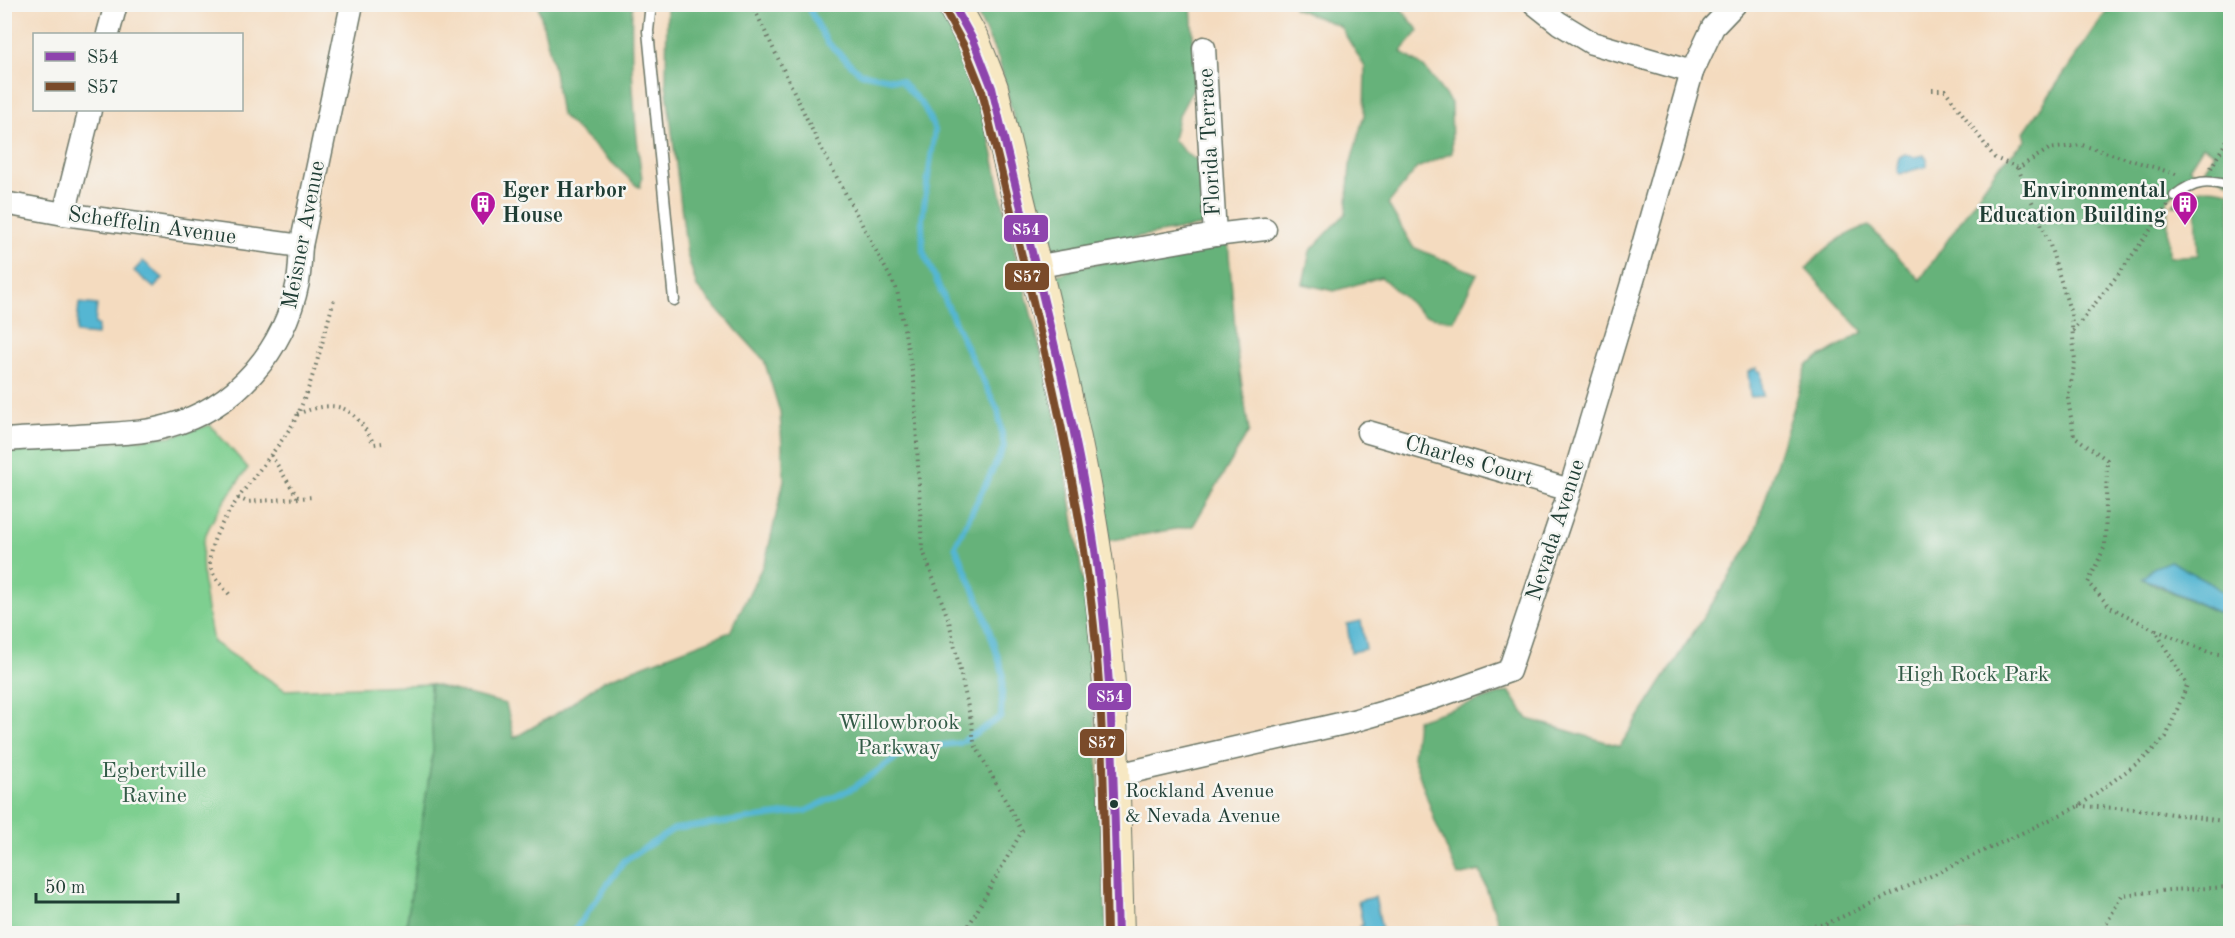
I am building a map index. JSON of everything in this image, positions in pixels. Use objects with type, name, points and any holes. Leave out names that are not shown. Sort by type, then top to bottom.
[{"type":"street","points":[[108,33],[116,4]]},
{"type":"street","name":"Meisner Avenue","points":[[4,440],[142,432],[169,426],[196,416],[226,399],[264,361],[282,334],[299,279],[301,246],[352,4]]},
{"type":"street","points":[[953,4],[974,42],[992,88],[1062,380],[1097,562],[1108,676],[1118,933]]},
{"type":"street","points":[[1534,4],[1559,23],[1592,43],[1692,72]]},
{"type":"street","name":"Nevada Avenue","points":[[1113,776],[1353,721],[1433,698],[1509,671],[1570,490],[1692,72],[1713,27],[1735,4]]},
{"type":"street","name":"Florida Terrace","points":[[1204,48],[1215,235]]},
{"type":"street","points":[[64,214],[90,111]]},
{"type":"street","name":"Scheffelin Avenue","points":[[4,203],[64,214],[301,246]]},
{"type":"street","name":"Florida Terrace","points":[[1034,267],[1215,235],[1265,229]]},
{"type":"street","name":"Charles Court","points":[[1368,432],[1570,490]]},
{"type":"lane","points":[[651,4],[648,31],[674,300]]},
{"type":"lane","points":[[2175,196],[2188,186],[2203,181],[2230,186]]},
{"type":"path","points":[[752,4],[818,142],[897,290],[914,382],[922,548],[949,621],[974,742],[1022,831],[964,933]]},
{"type":"path","points":[[1932,90],[1945,90],[1995,158],[2018,168],[2050,246],[2071,314],[2075,361],[2068,399],[2074,436],[2107,460],[2105,546],[2088,583],[2110,607],[2155,630],[2208,652],[2230,656]]},
{"type":"path","points":[[2018,168],[2049,149],[2082,145],[2203,181],[2230,135]]},
{"type":"path","points":[[2072,331],[2121,271],[2175,196]]},
{"type":"path","points":[[229,594],[213,576],[210,562],[217,534],[231,508],[271,455],[297,414],[306,395],[334,299]]},
{"type":"path","points":[[297,414],[327,405],[346,410],[364,425],[374,444],[382,443]]},
{"type":"path","points":[[271,455],[298,498]]},
{"type":"path","points":[[238,498],[247,502],[313,497]]},
{"type":"path","points":[[1793,933],[1798,928],[1826,924],[2079,806],[2143,759],[2166,737],[2187,685],[2155,630]]},
{"type":"path","points":[[2079,806],[2136,809],[2230,822]]},
{"type":"path","points":[[2101,933],[2122,895],[2230,887]]},
{"type":"green space","points":[[538,5],[632,5],[632,70],[642,179],[640,187],[561,115],[553,65]]},
{"type":"green space","name":"Willowbrook Parkway","points":[[667,5],[936,5],[963,51],[979,90],[1008,226],[1049,382],[1065,466],[1085,594],[1092,660],[1107,933],[405,934],[433,751],[430,684],[506,704],[514,738],[559,712],[603,681],[730,632],[766,559],[784,480],[780,412],[764,360],[697,287],[687,254],[666,83]]},
{"type":"green space","points":[[973,5],[1191,5],[1196,83],[1178,117],[1173,140],[1189,156],[1207,165],[1206,225],[1054,251],[1046,249],[999,60]]},
{"type":"green space","points":[[1294,5],[1398,5],[1419,31],[1401,52],[1424,67],[1451,103],[1452,153],[1417,168],[1388,204],[1413,247],[1477,274],[1453,321],[1424,315],[1381,277],[1334,291],[1303,284],[1310,251],[1346,213],[1350,166],[1364,115],[1365,67],[1340,26],[1294,8]]},
{"type":"green space","name":"High Rock Park","points":[[2111,5],[2230,5],[2230,182],[2204,170],[2214,153],[2203,146],[2189,168],[2199,178],[2190,182],[2167,201],[2169,257],[2198,255],[2196,205],[2172,206],[2192,192],[2206,188],[2230,192],[2230,598],[2225,595],[2142,579],[2230,618],[2230,933],[1502,933],[1480,871],[1458,876],[1435,821],[1413,757],[1417,720],[1509,691],[1528,719],[1620,746],[1752,542],[1807,365],[1863,332],[1806,269],[1834,243],[1869,226],[1920,280],[1998,167],[2026,140],[2024,132]]},
{"type":"green space","points":[[1228,242],[1237,353],[1249,431],[1193,526],[1107,541],[1051,277],[1082,266]]},
{"type":"green space","name":"Egbertville Ravine","points":[[210,425],[248,468],[215,516],[203,544],[203,581],[213,642],[285,690],[430,684],[433,751],[405,933],[5,934],[5,453],[172,436]]},
{"type":"water","points":[[1905,154],[1914,157],[1924,155],[1927,159],[1927,166],[1898,173],[1899,157]]},
{"type":"water","points":[[143,261],[163,278],[154,288],[134,271]]},
{"type":"water","points":[[79,303],[97,305],[95,324],[98,325],[97,335],[76,333]]},
{"type":"water","points":[[1757,368],[1757,371],[1761,371],[1763,396],[1750,397],[1748,372]]},
{"type":"water","points":[[2170,561],[2209,582],[2230,598],[2230,618],[2142,579],[2153,568]]},
{"type":"water","points":[[1361,621],[1366,649],[1351,652],[1347,624]]},
{"type":"water","points":[[1375,897],[1382,930],[1362,933],[1360,926],[1363,925],[1358,901]]},
{"type":"waterway","points":[[572,934],[624,861],[674,829],[806,811],[853,788],[909,749],[960,743],[1001,717],[1003,673],[983,611],[955,546],[1004,447],[998,410],[967,349],[923,251],[922,219],[935,130],[924,107],[901,81],[860,73],[827,42],[811,12],[812,4]]},
{"type":"transit line","name":"S54","points":[[953,4],[974,42],[992,88],[1051,328],[1089,510],[1107,661],[1118,934]]},
{"type":"transit line","name":"S57","points":[[944,9],[964,46],[982,91],[1040,330],[1077,510],[1093,616],[1097,661],[1103,752],[1107,934]]},
{"type":"place","name":"Eger Harbor House","points":[[483,227]]},
{"type":"place","name":"Environmental Education Building","points":[[2185,227]]},
{"type":"place","name":"Rockland Avenue & Nevada Avenue","points":[[1114,804]]}]
